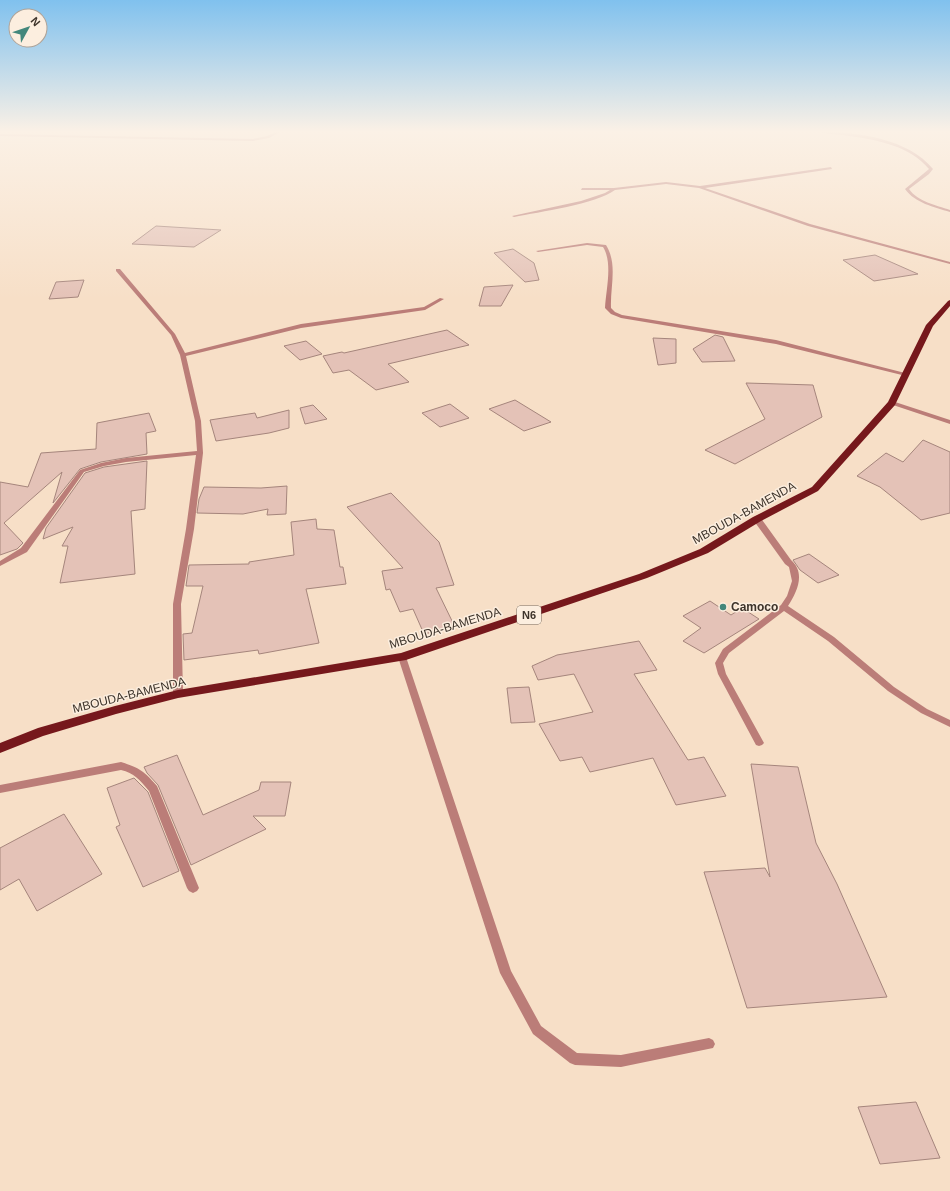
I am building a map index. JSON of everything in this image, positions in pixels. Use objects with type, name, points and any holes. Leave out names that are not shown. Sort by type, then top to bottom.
[{"type":"highway","name":"MBOUDA-BAMENDA","points":[[0,748],[38,733],[115,710],[178,694],[402,657],[643,576],[704,552],[757,519],[815,489],[892,403],[930,325],[950,302]]},
{"type":"street","points":[[582,189],[626,188]]},
{"type":"street","points":[[702,188],[809,225],[950,263]]},
{"type":"street","points":[[909,188],[907,189],[909,193],[918,199],[950,211]]},
{"type":"street","points":[[514,216],[591,199],[609,194],[614,189]]},
{"type":"street","points":[[538,251],[587,244],[604,246],[609,252],[612,268],[609,283],[608,308],[613,313],[621,316],[776,342],[906,374]]},
{"type":"street","points":[[118,270],[173,335],[183,355],[198,421],[200,453],[190,529],[177,604],[178,694]]},
{"type":"street","points":[[183,355],[301,326],[425,308],[442,299]]},
{"type":"street","points":[[892,403],[950,422]]},
{"type":"street","points":[[0,564],[24,550],[82,471],[103,464],[126,460],[200,453]]},
{"type":"street","points":[[757,519],[788,562],[794,566],[796,580],[791,596],[784,607],[726,651],[719,663],[722,674],[759,742]]},
{"type":"street","points":[[784,607],[831,639],[891,689],[924,711],[950,724]]},
{"type":"street","points":[[402,657],[506,973],[537,1030],[575,1059],[621,1061],[709,1044]]},
{"type":"street","points":[[0,789],[121,766],[132,769],[142,775],[154,789],[193,888]]},
{"type":"building","points":[[156,226],[221,230],[194,247],[132,244]]},
{"type":"building","points":[[513,249],[534,263],[539,280],[525,282],[494,253]]},
{"type":"building","points":[[875,255],[918,274],[874,281],[843,260]]},
{"type":"building","points":[[84,280],[78,297],[49,299],[56,282]]},
{"type":"building","points":[[513,285],[501,306],[479,306],[484,287]]},
{"type":"building","points":[[447,330],[469,345],[388,364],[409,382],[376,390],[349,370],[333,373],[323,356],[342,352],[344,353]]},
{"type":"building","points":[[715,335],[723,337],[735,361],[702,362],[693,349]]},
{"type":"building","points":[[653,338],[676,339],[676,363],[658,365]]},
{"type":"building","points":[[306,341],[322,354],[300,360],[284,346]]},
{"type":"building","points":[[746,383],[813,385],[822,417],[735,464],[705,450],[765,419]]},
{"type":"building","points":[[515,400],[551,422],[524,431],[489,409]]},
{"type":"building","points":[[450,404],[469,418],[440,427],[422,413]]},
{"type":"building","points":[[313,405],[327,419],[305,424],[300,408]]},
{"type":"building","points":[[289,410],[289,428],[269,433],[216,441],[210,420],[255,413],[257,418]]},
{"type":"building","points":[[149,413],[156,431],[146,433],[147,454],[101,462],[80,469],[53,503],[62,472],[4,523],[23,543],[17,549],[0,555],[0,482],[28,487],[41,453],[96,449],[97,423]]},
{"type":"building","points":[[923,440],[950,452],[950,513],[921,520],[880,487],[857,476],[886,453],[903,462]]},
{"type":"building","points":[[147,461],[145,509],[131,511],[135,574],[60,583],[68,546],[62,546],[73,527],[43,539],[46,528],[85,473],[104,467]]},
{"type":"building","points":[[287,486],[286,514],[267,515],[268,509],[243,514],[197,513],[199,499],[204,487],[261,488]]},
{"type":"building","points":[[391,493],[439,542],[454,585],[436,588],[455,627],[424,634],[413,609],[400,612],[390,589],[386,590],[382,571],[403,568],[347,507]]},
{"type":"building","points":[[316,519],[317,529],[334,530],[340,567],[343,567],[346,584],[306,589],[319,643],[259,654],[258,650],[184,660],[183,634],[192,633],[203,586],[186,586],[189,565],[249,564],[249,562],[294,555],[291,522]]},
{"type":"building","points":[[809,554],[839,575],[818,583],[800,570],[793,560]]},
{"type":"building","points":[[710,601],[731,615],[742,608],[759,619],[704,653],[683,641],[701,628],[683,616]]},
{"type":"building","points":[[639,641],[657,670],[634,674],[688,760],[704,757],[726,796],[676,805],[653,758],[590,772],[582,757],[560,761],[539,724],[593,712],[574,674],[538,680],[532,666],[557,655]]},
{"type":"building","points":[[529,687],[535,722],[511,723],[507,688]]},
{"type":"building","points":[[177,755],[203,815],[259,790],[261,782],[291,782],[285,816],[253,816],[266,829],[191,865],[158,785],[147,773],[144,767]]},
{"type":"building","points":[[751,764],[798,767],[816,843],[837,884],[887,997],[747,1008],[704,872],[765,868],[770,877]]},
{"type":"building","points":[[134,778],[148,792],[179,871],[143,887],[116,827],[120,825],[107,788]]},
{"type":"building","points":[[64,814],[102,874],[37,911],[19,879],[0,890],[0,848]]},
{"type":"building","points":[[916,1102],[940,1158],[880,1164],[858,1107]]},
{"type":"place","name":"Camoco","points":[[723,607]]}]
